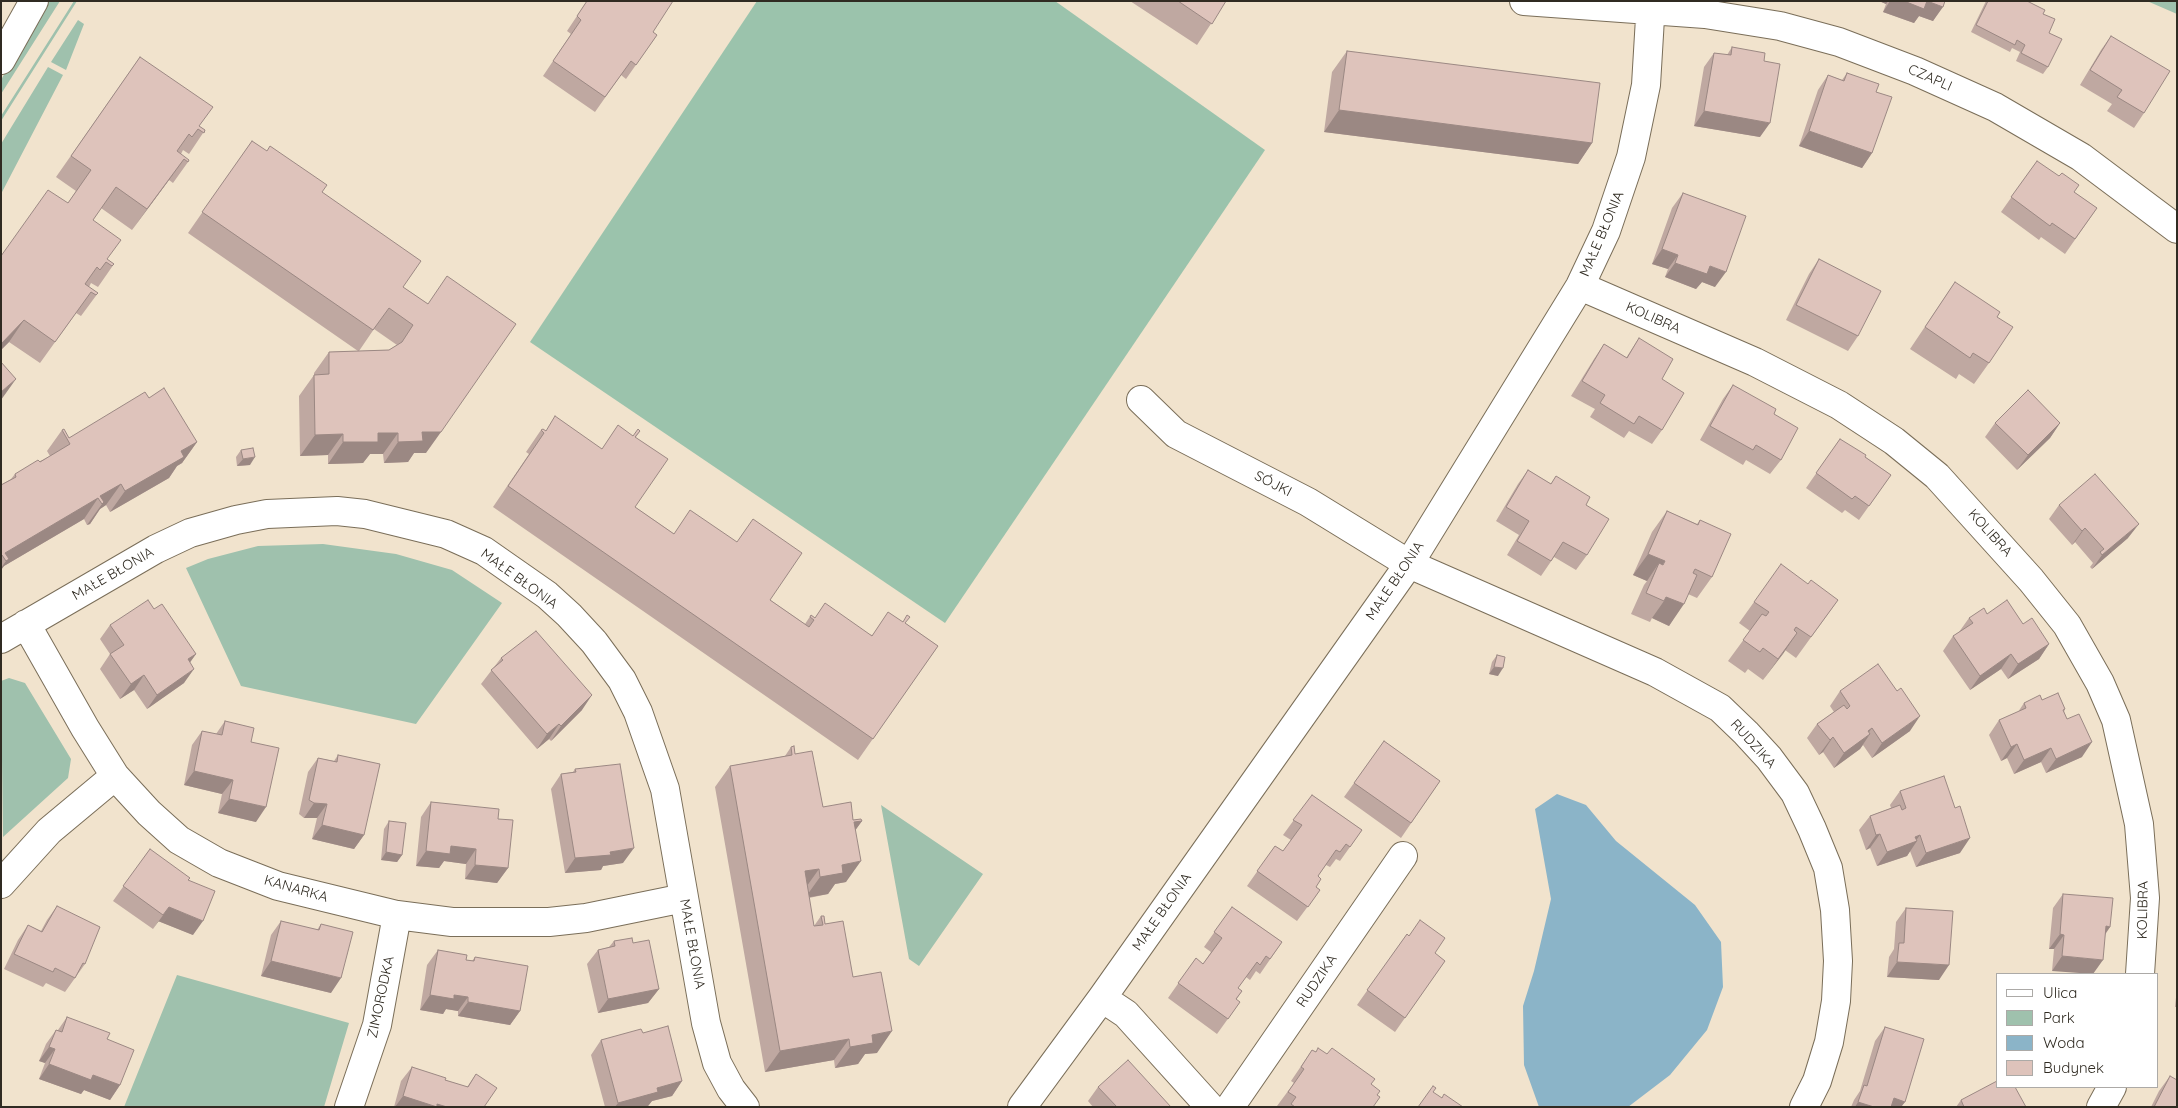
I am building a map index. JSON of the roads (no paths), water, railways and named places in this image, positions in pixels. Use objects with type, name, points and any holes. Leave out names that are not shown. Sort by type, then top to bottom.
[{"type":"street","points":[[1,60],[34,1]]},
{"type":"street","name":"CZAPLI","points":[[1524,1],[1651,5],[1780,26],[1839,42],[1915,71],[1995,107],[2081,157],[2177,229]]},
{"type":"street","name":"MAŁE BŁONIA","points":[[1022,1107],[1102,998],[1409,564],[1580,286],[1606,231],[1631,157],[1646,85],[1651,5]]},
{"type":"street","name":"KOLIBRA","points":[[1580,286],[1756,362],[1839,405],[1894,441],[1937,476],[2031,580],[2067,625],[2100,683],[2116,720],[2140,824],[2145,898],[2140,973]]},
{"type":"street","name":"SÓJKI","points":[[1141,400],[1176,434],[1308,502],[1409,564]]},
{"type":"street","name":"MAŁE BŁONIA","points":[[1,638],[156,549],[190,533],[236,520],[286,512],[337,510],[365,514],[446,534],[484,551],[547,596],[594,642],[622,680],[638,712],[665,788],[706,1023],[717,1063],[731,1089],[744,1107]]},
{"type":"street","name":"RUDZIKA","points":[[1409,564],[1656,672],[1720,708],[1769,758],[1795,794],[1812,829],[1828,868],[1835,910],[1838,961],[1836,1001],[1829,1042],[1817,1081],[1804,1107]]},
{"type":"street","name":"KANARKA","points":[[26,624],[84,728],[115,776],[149,813],[179,840],[219,863],[278,886],[397,915],[452,922],[549,922],[586,918],[684,898]]},
{"type":"street","points":[[1,884],[49,831],[115,776]]},
{"type":"street","name":"RUDZIKA","points":[[1230,1107],[1403,856]]},
{"type":"street","name":"ZIMORODKA","points":[[349,1107],[377,1025],[397,915]]},
{"type":"street","points":[[1102,998],[1126,1014],[1210,1107]]},
{"type":"street","points":[[2101,1107],[2111,1088]]},
{"type":"water","points":[[1557,794],[1586,805],[1616,841],[1695,905],[1721,942],[1723,987],[1707,1030],[1670,1075],[1628,1107],[1539,1107],[1524,1065],[1523,1006],[1534,971],[1551,899],[1535,809]]}]
